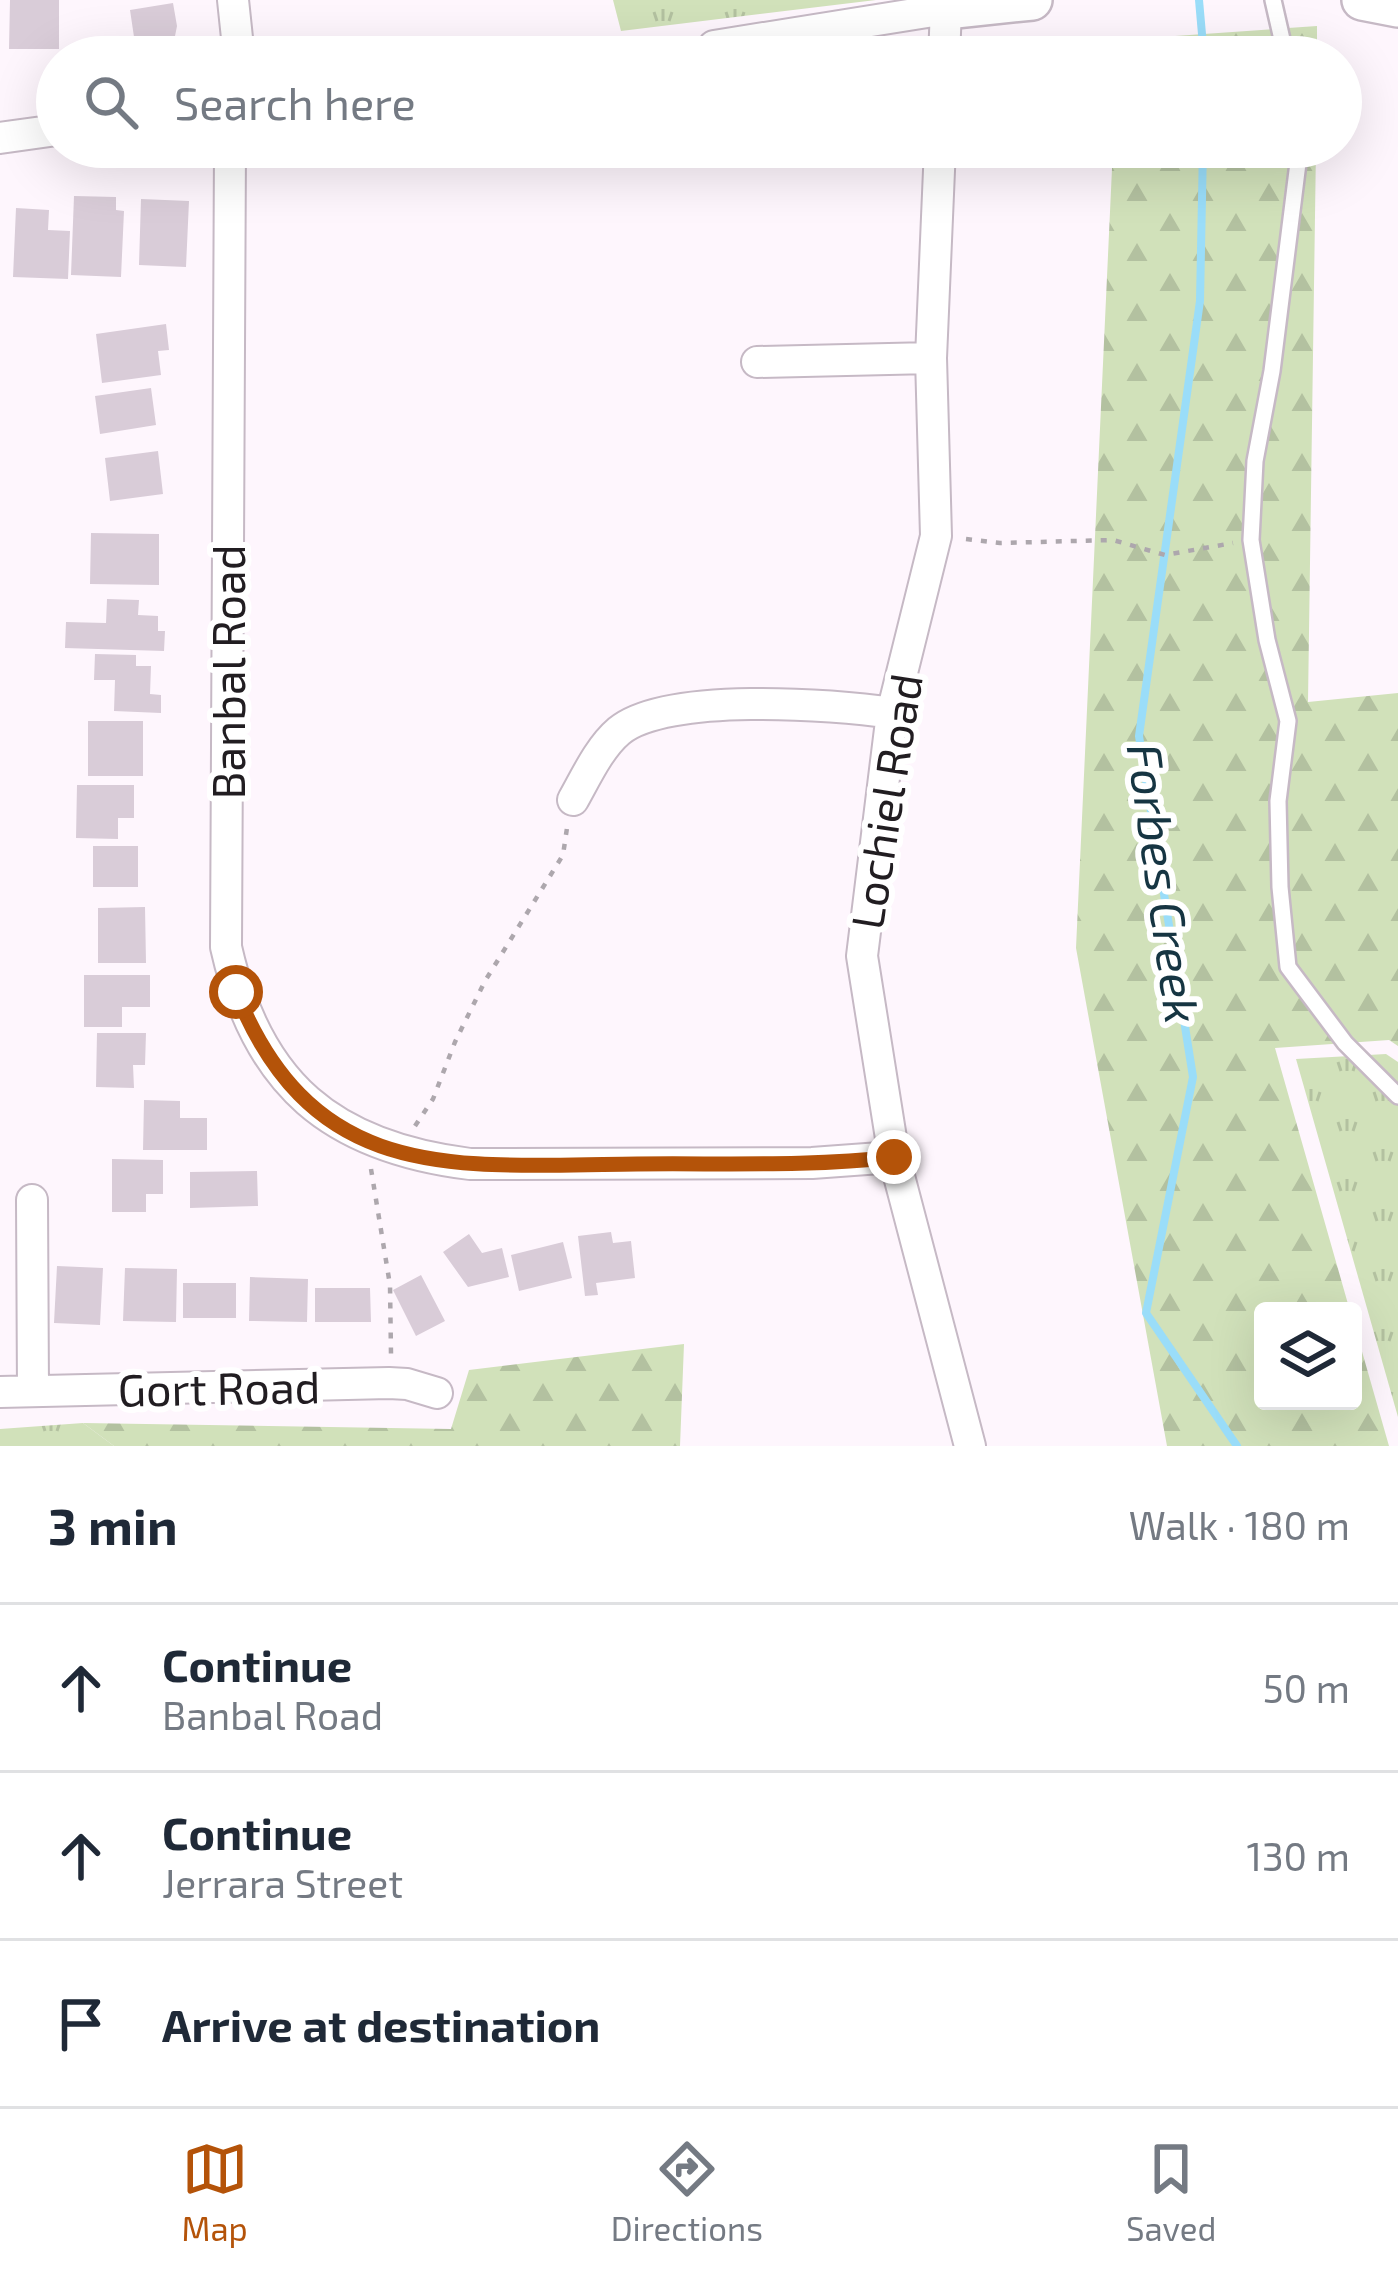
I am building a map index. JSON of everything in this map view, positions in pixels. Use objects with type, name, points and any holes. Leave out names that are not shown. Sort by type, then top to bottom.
[{"type":"street","points":[[233,0],[237,36]]},
{"type":"street","points":[[769,36],[943,4],[1032,0]]},
{"type":"street","points":[[1362,0],[1398,8]]},
{"type":"street","points":[[943,4],[944,36]]},
{"type":"street","points":[[0,138],[36,133]]},
{"type":"street","name":"Banbal Road","points":[[230,168],[226,947],[236,992],[267,1056],[291,1088],[319,1112],[367,1140],[402,1153],[470,1165],[812,1163],[894,1157]]},
{"type":"street","name":"Lochiel Road","points":[[939,168],[931,358],[936,536],[892,713],[862,956],[894,1157],[970,1446]]},
{"type":"street","points":[[757,362],[931,358]]},
{"type":"street","points":[[572,800],[619,731],[672,710],[843,707],[892,713]]},
{"type":"street","points":[[32,1199],[33,1391]]},
{"type":"street","name":"Gort Road","points":[[0,1392],[389,1383],[437,1394]]},
{"type":"lane","points":[[1273,0],[1281,36]]},
{"type":"lane","points":[[1297,168],[1272,370],[1255,461],[1251,540],[1267,640],[1288,721],[1278,801],[1288,967],[1345,1043],[1398,1096]]},
{"type":"path","points":[[936,536],[1000,543],[1113,540],[1165,555],[1223,545]]},
{"type":"path","points":[[389,1383],[390,1285],[367,1140],[409,1137],[433,1100],[485,982],[562,855],[572,800]]},
{"type":"green space","points":[[613,0],[876,0],[621,31]]},
{"type":"green space","points":[[1317,26],[1317,36],[1175,36]]},
{"type":"green space","points":[[1112,168],[1316,168],[1308,702],[1398,693],[1398,1046],[1389,1040],[1275,1048],[1347,1302],[1254,1302],[1254,1410],[1362,1410],[1362,1352],[1389,1446],[1167,1446],[1076,948]]},
{"type":"green space","points":[[1386,1054],[1398,1062],[1398,1417],[1296,1059]]},
{"type":"green space","points":[[684,1344],[680,1446],[114,1446],[83,1423],[451,1429],[469,1370]]},
{"type":"green space","points":[[83,1423],[114,1446],[0,1446],[0,1429]]},
{"type":"building","points":[[10,0],[59,0],[59,36],[36,36],[36,49],[9,49]]},
{"type":"building","points":[[173,3],[175,36],[134,36],[130,10]]},
{"type":"building","points":[[74,196],[116,197],[116,210],[124,211],[121,277],[71,275]]},
{"type":"building","points":[[141,199],[189,201],[186,267],[139,265]]},
{"type":"building","points":[[16,208],[49,210],[48,230],[70,231],[68,279],[13,277]]},
{"type":"building","points":[[166,324],[169,350],[158,351],[161,375],[102,383],[96,334]]},
{"type":"building","points":[[151,388],[156,425],[100,434],[95,396]]},
{"type":"building","points":[[158,451],[163,494],[110,501],[105,458]]},
{"type":"building","points":[[91,533],[159,534],[159,585],[90,584]]},
{"type":"building","points":[[107,599],[139,600],[138,615],[158,616],[158,631],[165,631],[164,651],[65,648],[66,622],[106,623]]},
{"type":"building","points":[[95,654],[136,655],[136,666],[151,666],[150,694],[161,695],[161,713],[114,711],[115,680],[94,680]]},
{"type":"building","points":[[88,721],[143,721],[143,776],[88,776]]},
{"type":"building","points":[[77,785],[134,785],[134,818],[118,818],[118,839],[76,838]]},
{"type":"building","points":[[93,846],[138,846],[138,887],[93,887]]},
{"type":"building","points":[[145,907],[146,963],[98,963],[98,908]]},
{"type":"building","points":[[84,975],[150,975],[150,1007],[122,1007],[122,1027],[84,1027]]},
{"type":"building","points":[[97,1033],[146,1033],[145,1065],[133,1065],[134,1088],[96,1087]]},
{"type":"building","points":[[144,1100],[180,1101],[180,1118],[207,1118],[207,1150],[143,1150]]},
{"type":"building","points":[[112,1159],[163,1160],[163,1194],[146,1194],[146,1212],[112,1212]]},
{"type":"building","points":[[257,1171],[258,1206],[190,1208],[190,1172]]},
{"type":"building","points":[[611,1232],[613,1243],[631,1241],[635,1278],[596,1283],[598,1295],[585,1296],[578,1236]]},
{"type":"building","points":[[469,1234],[482,1253],[502,1248],[509,1277],[468,1287],[443,1252]]},
{"type":"building","points":[[563,1242],[572,1278],[519,1291],[511,1255]]},
{"type":"building","points":[[57,1266],[103,1268],[100,1325],[54,1323]]},
{"type":"building","points":[[125,1268],[177,1269],[176,1322],[123,1321]]},
{"type":"building","points":[[421,1275],[445,1321],[416,1336],[393,1290]]},
{"type":"building","points":[[250,1277],[308,1279],[307,1322],[249,1321]]},
{"type":"building","points":[[183,1283],[236,1283],[236,1318],[183,1318]]},
{"type":"building","points":[[315,1288],[370,1288],[371,1322],[315,1322]]},
{"type":"waterway","name":"Forbes Creek","points":[[1199,0],[1202,36]]},
{"type":"waterway","name":"Forbes Creek","points":[[1203,168],[1200,301],[1139,736],[1193,1077],[1146,1313],[1237,1446]]},
{"type":"route","points":[[236,992],[267,1056],[291,1088],[346,1130],[402,1153],[470,1165],[812,1163],[894,1157]]}]
